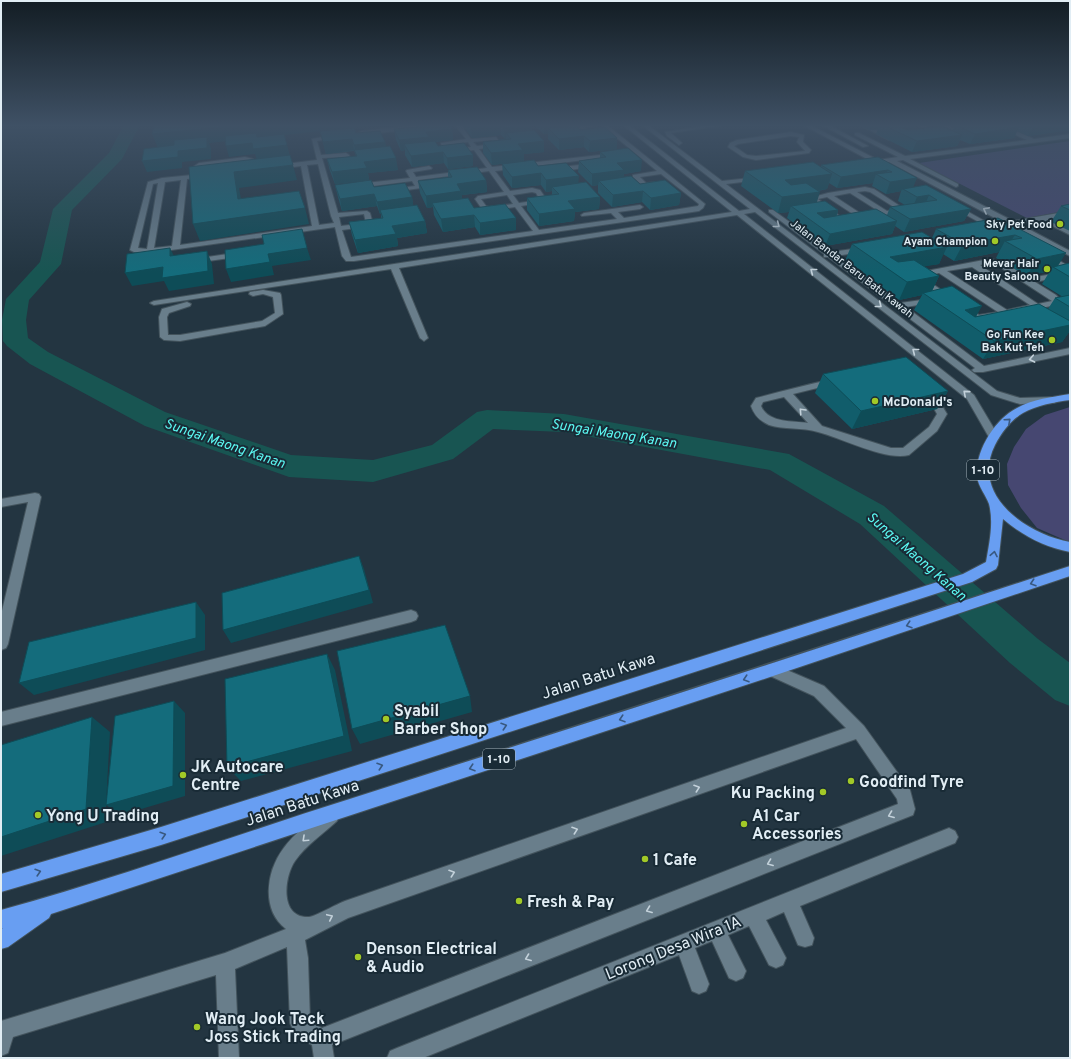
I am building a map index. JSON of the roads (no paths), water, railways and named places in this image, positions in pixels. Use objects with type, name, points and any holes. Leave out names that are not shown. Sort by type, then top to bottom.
[{"type":"highway","name":"Jalan Batu Kawa","points":[[1,883],[161,836],[967,578],[992,565],[995,547],[995,505],[983,477],[984,456],[994,437],[1004,424],[1020,410],[1070,397]]},
{"type":"highway","points":[[995,505],[1014,524],[1038,538],[1070,547]]},
{"type":"highway","name":"Jalan Batu Kawa","points":[[1,919],[52,906],[334,812],[773,670],[1070,571]]},
{"type":"highway","points":[[1,940],[52,906]]},
{"type":"street","points":[[213,174],[162,180],[148,185],[134,250],[150,251],[260,239],[316,228],[370,224],[367,213],[365,212],[334,216]]},
{"type":"street","points":[[306,174],[316,228]]},
{"type":"street","points":[[325,174],[337,227],[346,256],[349,259],[442,243],[537,232],[699,209],[701,207],[702,204],[665,174]]},
{"type":"street","points":[[411,174],[419,187]]},
{"type":"street","points":[[351,186],[453,174]]},
{"type":"street","points":[[493,174],[537,232]]},
{"type":"street","points":[[649,174],[635,177],[647,186],[675,182]]},
{"type":"street","points":[[689,174],[971,397],[994,437]]},
{"type":"street","name":"Jalan Bandar Baru Batu Kawah","points":[[716,174],[726,181],[757,210],[994,393],[1020,400],[1055,400]]},
{"type":"street","points":[[919,174],[1070,254]]},
{"type":"street","points":[[936,174],[962,188]]},
{"type":"street","points":[[726,181],[767,177]]},
{"type":"street","points":[[176,247],[184,178]]},
{"type":"street","points":[[150,251],[162,180]]},
{"type":"street","points":[[726,181],[743,190]]},
{"type":"street","points":[[385,191],[426,186]]},
{"type":"street","points":[[328,189],[335,188]]},
{"type":"street","points":[[536,190],[544,200],[542,202],[517,205],[486,209],[478,199],[480,197],[536,190]]},
{"type":"street","points":[[872,190],[890,198],[903,210],[847,220],[840,219],[822,209],[813,198],[851,191],[872,190]]},
{"type":"street","points":[[851,191],[886,213]]},
{"type":"street","points":[[828,195],[862,217]]},
{"type":"street","points":[[948,202],[1005,234]]},
{"type":"street","points":[[584,215],[640,207]]},
{"type":"street","points":[[766,208],[782,216],[831,255],[984,369]]},
{"type":"street","points":[[154,303],[232,293],[394,266],[757,210]]},
{"type":"street","points":[[613,211],[622,220]]},
{"type":"street","points":[[977,229],[1012,223],[1021,219],[1041,218],[1070,213]]},
{"type":"street","points":[[1041,218],[1070,233]]},
{"type":"street","points":[[1021,219],[1038,228]]},
{"type":"street","points":[[415,244],[442,243],[461,237]]},
{"type":"street","points":[[817,257],[869,248]]},
{"type":"street","points":[[190,262],[251,252]]},
{"type":"street","points":[[1038,252],[1070,271]]},
{"type":"street","points":[[989,261],[999,263],[1053,297],[1058,302],[977,318],[918,276],[973,264],[989,261]]},
{"type":"street","points":[[973,264],[1038,307]]},
{"type":"street","points":[[394,266],[424,338]]},
{"type":"street","points":[[940,270],[1005,313]]},
{"type":"street","points":[[1028,281],[1070,271]]},
{"type":"street","points":[[263,292],[277,295],[279,314],[265,323],[180,338],[164,337],[163,317],[165,311],[179,305],[232,293],[263,292]]},
{"type":"street","points":[[900,306],[946,297]]},
{"type":"street","points":[[920,380],[984,369],[1070,351]]},
{"type":"street","points":[[902,372],[920,380],[926,386],[940,407],[942,414],[933,429],[906,452],[890,452],[818,428],[772,422],[759,414],[756,406],[759,400],[786,393],[886,373],[902,372]]},
{"type":"street","points":[[786,393],[818,428]]},
{"type":"street","points":[[1,503],[35,496],[1,644]]},
{"type":"street","points":[[1,719],[411,616]]},
{"type":"street","points":[[303,931],[298,958],[300,1023],[322,1048],[907,809],[904,796],[860,731],[819,691],[773,670]]},
{"type":"street","points":[[2,1036],[225,964],[303,931],[345,910],[860,731]]},
{"type":"street","points":[[303,931],[281,909],[277,894],[282,868],[292,851],[334,812]]},
{"type":"street","name":"Lorong Desa Wira 1A","points":[[397,1058],[949,836]]},
{"type":"street","points":[[788,901],[805,938]]},
{"type":"street","points":[[753,915],[776,958]]},
{"type":"street","points":[[716,930],[736,971]]},
{"type":"street","points":[[684,943],[700,984]]},
{"type":"street","points":[[225,964],[229,1058]]},
{"type":"waterway","name":"Sungai Maong Kanan","points":[[97,174],[63,209],[50,264],[18,299],[14,320],[16,341],[39,358],[155,419],[289,466],[373,471],[442,452],[487,419],[564,423],[778,461],[872,515],[1024,651],[1070,687]]},
{"type":"place","name":"Sky Pet Food","points":[[1060,224]]},
{"type":"place","name":"Ayam Champion","points":[[995,241]]},
{"type":"place","name":"Mevar Hair Beauty Saloon","points":[[1047,269]]},
{"type":"place","name":"Go Fun Kee Bak Kut Teh","points":[[1052,340]]},
{"type":"place","name":"McDonald's","points":[[875,401]]},
{"type":"place","name":"Syabil Barber Shop","points":[[386,719]]},
{"type":"place","name":"JK Autocare Centre","points":[[183,775]]},
{"type":"place","name":"Goodfind Tyre","points":[[851,781]]},
{"type":"place","name":"Ku Packing","points":[[823,792]]},
{"type":"place","name":"Yong U Trading","points":[[38,815]]},
{"type":"place","name":"A1 Car Accessories","points":[[744,824]]},
{"type":"place","name":"1 Cafe","points":[[645,859]]},
{"type":"place","name":"Fresh & Pay","points":[[519,901]]},
{"type":"place","name":"Denson Electrical & Audio","points":[[358,957]]},
{"type":"place","name":"Wang Jook Teck Joss Stick Trading","points":[[197,1027]]}]
